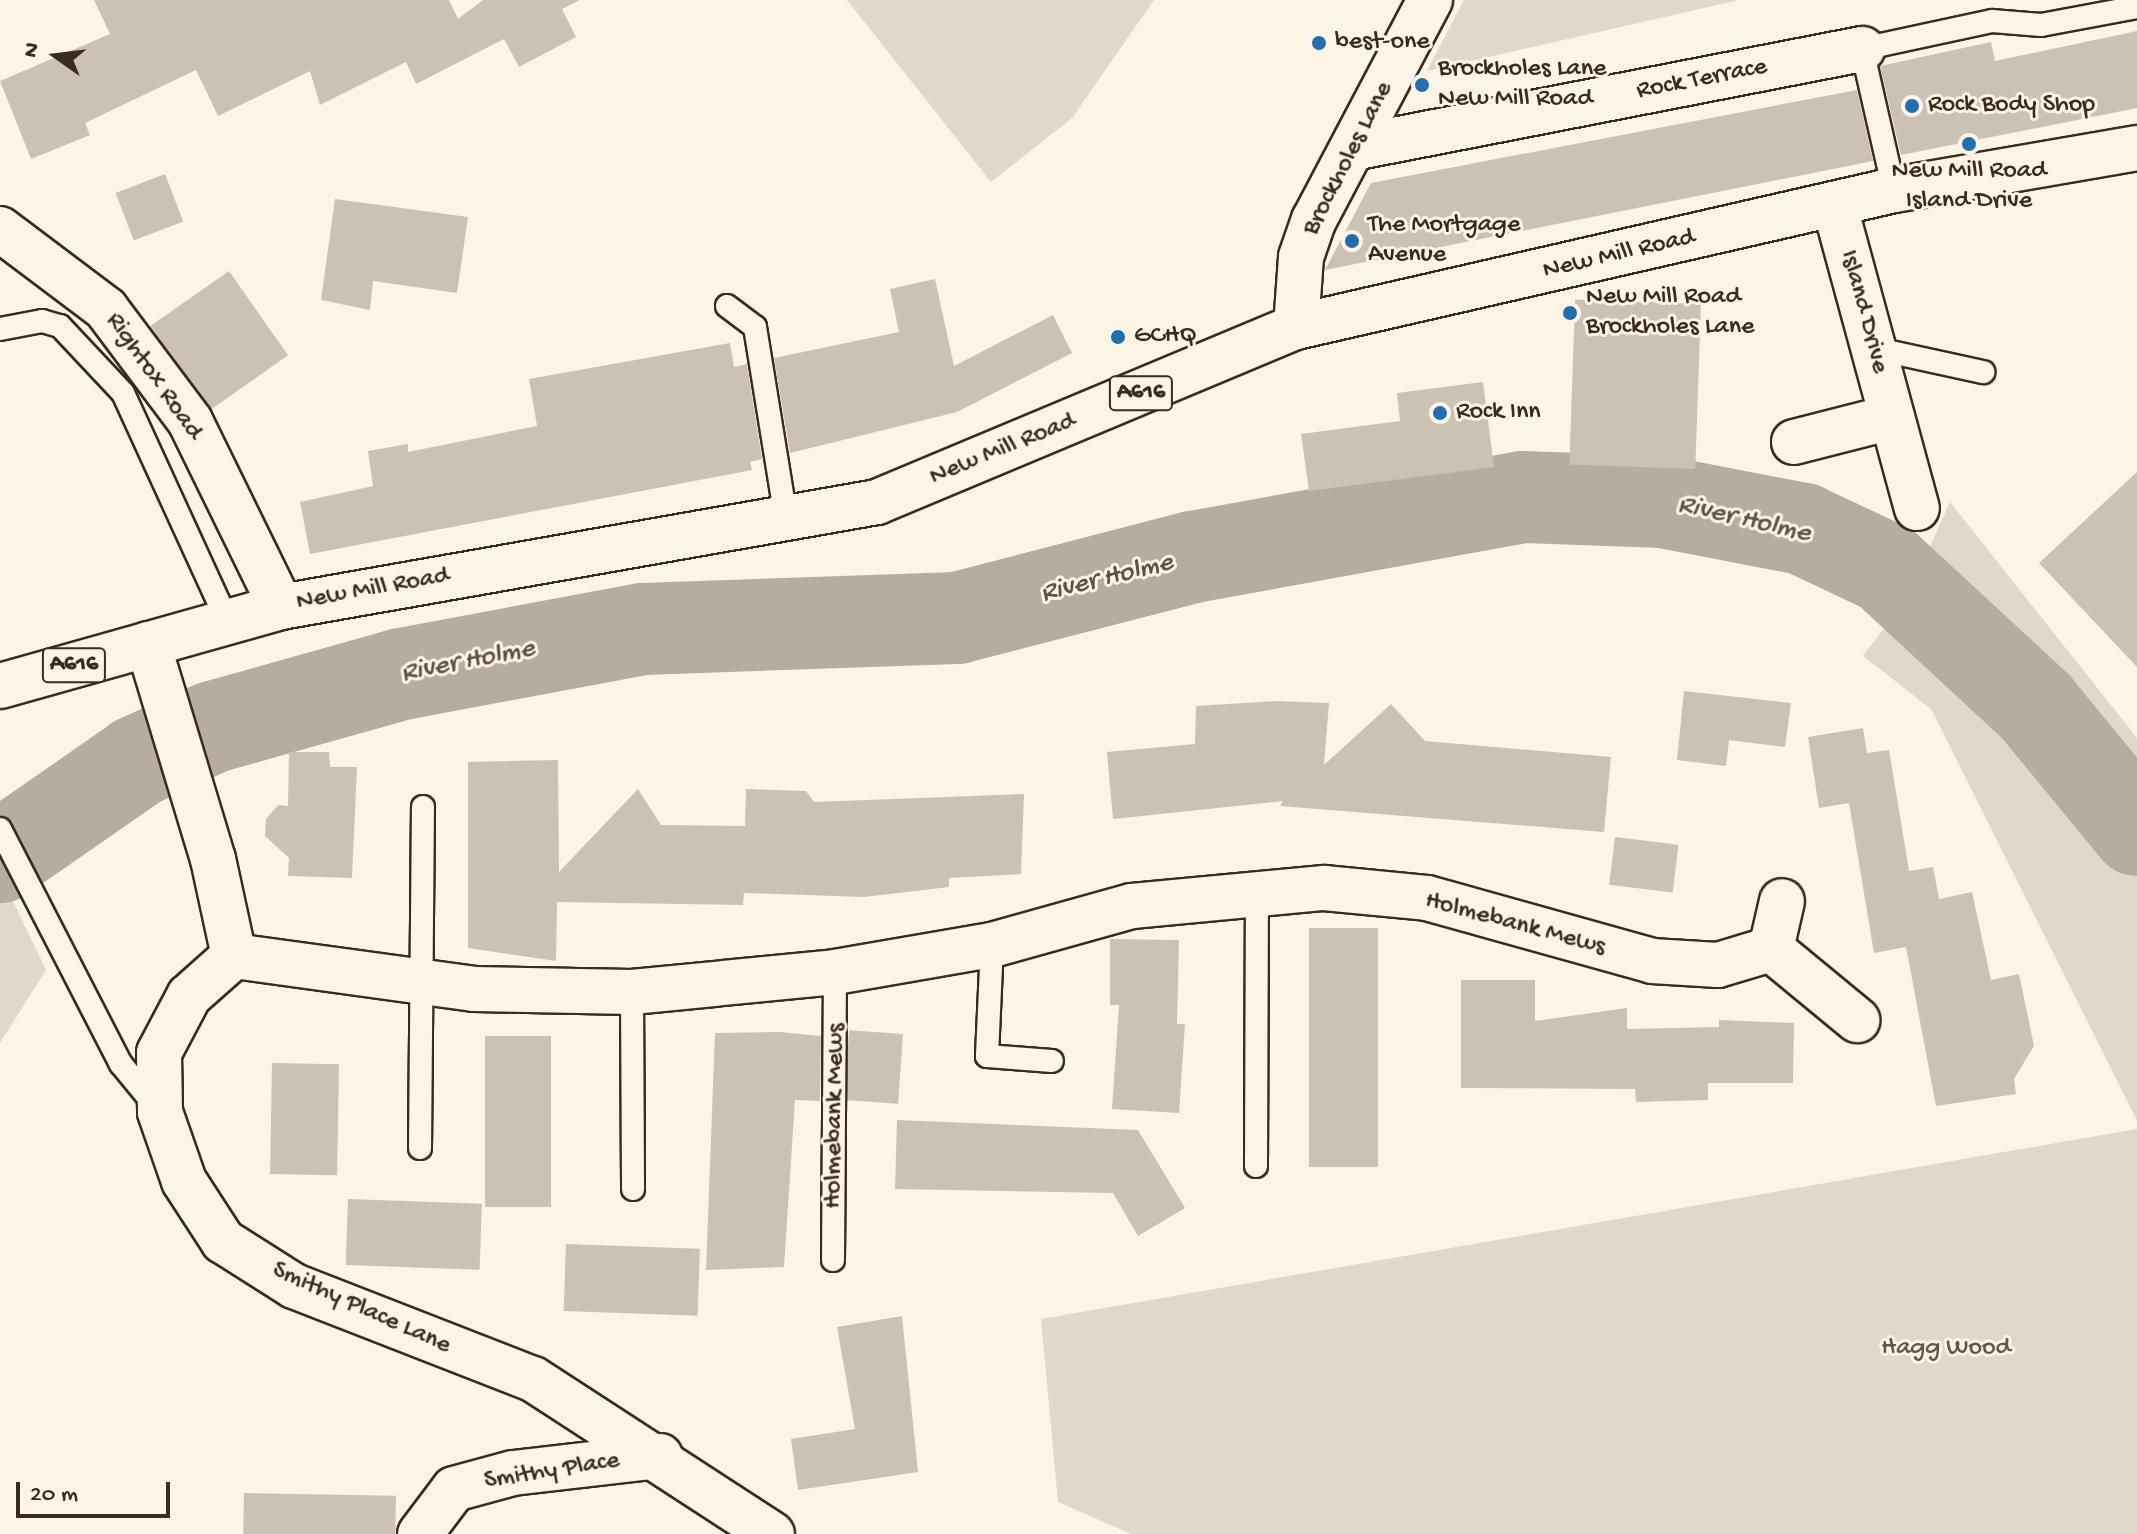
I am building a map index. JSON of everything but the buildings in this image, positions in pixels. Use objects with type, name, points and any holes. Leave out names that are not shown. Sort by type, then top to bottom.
[{"type":"street","name":"Brockholes Lane","points":[[1296,327],[1301,257],[1353,148],[1430,0]]},
{"type":"street","name":"Rock Terrace","points":[[1353,148],[1862,49]]},
{"type":"street","name":"New Mill Road","points":[[0,686],[281,607],[877,502],[1296,327],[1835,207],[1894,190],[2137,148]]},
{"type":"street","name":"Island Drive","points":[[1835,207],[1917,508]]},
{"type":"street","name":"Rightox Road","points":[[0,229],[106,309],[190,421],[281,607]]},
{"type":"street","points":[[1794,442],[1892,417]]},
{"type":"street","points":[[148,644],[160,693],[193,792],[234,956]]},
{"type":"street","name":"Holmebank Mews","points":[[234,956],[421,983],[632,992],[835,972],[992,945],[1132,906],[1324,888],[1427,898],[1652,961],[1718,965],[1771,949]]},
{"type":"street","points":[[1782,901],[1771,949],[1857,1020]]},
{"type":"street","name":"Smithy Place Lane","points":[[234,956],[189,996],[159,1053],[160,1112],[184,1181],[223,1241],[294,1286],[533,1379],[660,1456],[772,1534]]},
{"type":"street","name":"Smithy Place","points":[[420,1534],[454,1489],[513,1473],[660,1456]]},
{"type":"lane","points":[[1894,190],[1862,49],[1992,21],[2041,25],[2137,7]]},
{"type":"lane","points":[[727,306],[755,327],[786,518]]},
{"type":"lane","points":[[0,329],[42,321],[60,326],[123,393],[227,620]]},
{"type":"lane","points":[[1873,348],[1983,372]]},
{"type":"lane","points":[[420,1148],[423,807]]},
{"type":"lane","points":[[0,829],[121,1064],[160,1112]]},
{"type":"lane","points":[[1256,1166],[1257,893]]},
{"type":"lane","points":[[992,945],[987,1056],[1052,1061]]},
{"type":"lane","name":"Holmebank Mews","points":[[833,1260],[835,972]]},
{"type":"lane","points":[[632,992],[633,1189]]},
{"type":"green space","points":[[847,0],[1154,0],[1072,118],[991,182]]},
{"type":"green space","points":[[1464,0],[1739,0],[1427,71]]},
{"type":"green space","points":[[1950,502],[2137,738],[2137,1121],[1931,709],[1863,656],[1906,599]]},
{"type":"green space","points":[[0,877],[46,970],[0,1043]]},
{"type":"green space","name":"Hagg Wood","points":[[2137,1129],[2137,1534],[1131,1534],[1058,1502],[1041,1319]]},
{"type":"waterway","name":"River Holme","points":[[0,857],[138,761],[213,727],[402,674],[643,629],[957,618],[1193,557],[1522,497],[1663,502],[1803,529],[1886,568],[2036,707],[2137,830]]},
{"type":"place","name":"best-one","points":[[1319,43]]},
{"type":"place","name":"Brockholes Lane New Mill Road","points":[[1422,85]]},
{"type":"place","name":"Rock Body Shop","points":[[1912,106]]},
{"type":"place","name":"New Mill Road Island Drive","points":[[1969,144]]},
{"type":"place","name":"The Mortgage Avenue","points":[[1352,241]]},
{"type":"place","name":"New Mill Road Brockholes Lane","points":[[1570,313]]},
{"type":"place","name":"GCHQ","points":[[1118,337]]},
{"type":"place","name":"Rock Inn","points":[[1440,413]]}]
